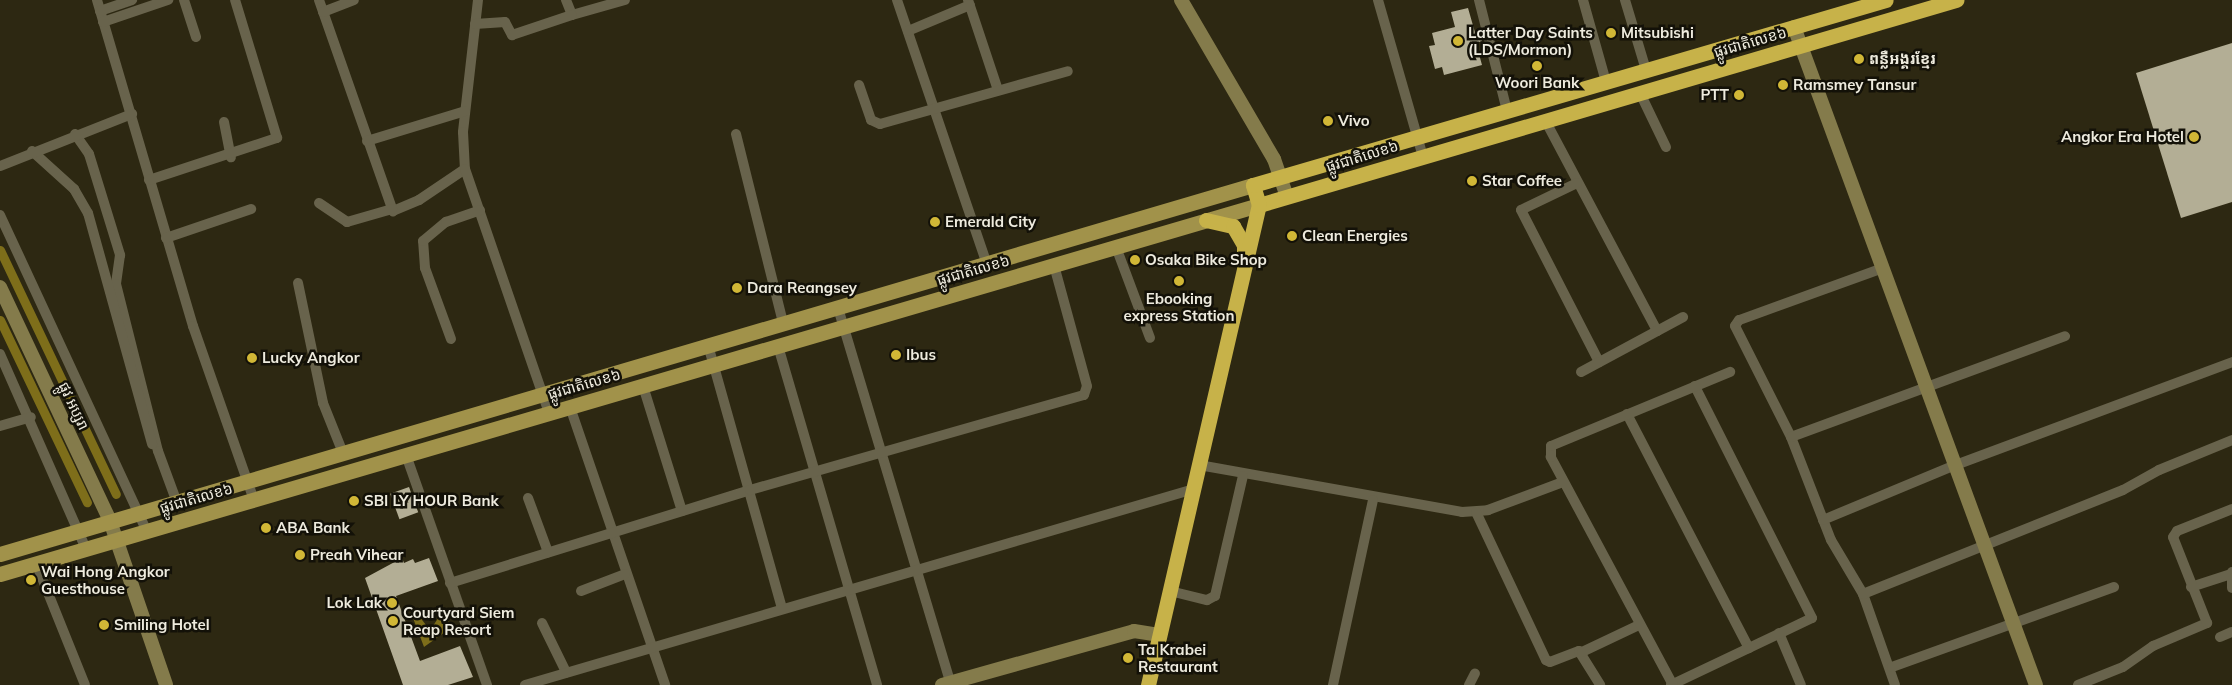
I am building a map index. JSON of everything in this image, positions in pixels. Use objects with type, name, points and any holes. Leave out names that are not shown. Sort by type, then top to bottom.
[{"type":"highway","name":"ផ្លូវជាតិលេខ៦","points":[[1253,185],[1886,0]]},
{"type":"highway","name":"ផ្លូវជាតិលេខ៦","points":[[1259,205],[1799,46],[1932,3],[1956,0]]},
{"type":"highway","points":[[1148,685],[1259,205],[1253,185]]},
{"type":"highway","points":[[1206,220],[1234,226],[1244,245],[1245,267]]},
{"type":"main road","name":"ផ្លូវជាតិលេខ៦","points":[[0,554],[176,500],[343,453],[1253,185]]},
{"type":"main road","name":"ផ្លូវជាតិលេខ៦","points":[[0,574],[1259,205]]},
{"type":"street","points":[[97,0],[132,114],[166,238],[254,500]]},
{"type":"street","points":[[100,10],[132,0]]},
{"type":"street","points":[[103,22],[168,0]]},
{"type":"street","points":[[184,0],[196,37]]},
{"type":"street","points":[[149,180],[231,157],[277,138],[235,0]]},
{"type":"street","points":[[319,0],[392,208]]},
{"type":"street","points":[[323,12],[354,0]]},
{"type":"street","points":[[478,0],[465,111],[464,169],[480,210],[549,413]]},
{"type":"street","points":[[566,0],[572,15]]},
{"type":"street","points":[[475,24],[505,22],[512,35],[625,0]]},
{"type":"street","points":[[896,0],[987,264]]},
{"type":"street","points":[[1182,0],[1274,159],[1287,197]]},
{"type":"street","points":[[1378,0],[1423,157]]},
{"type":"street","points":[[1479,0],[1507,111]]},
{"type":"street","points":[[1583,0],[1606,82]]},
{"type":"street","points":[[1625,0],[1646,70]]},
{"type":"street","points":[[908,31],[969,3],[998,90]]},
{"type":"street","points":[[1794,27],[1799,46],[1883,268],[1953,466],[2036,685]]},
{"type":"street","points":[[860,85],[874,124],[1068,71]]},
{"type":"street","points":[[1640,93],[1666,147]]},
{"type":"street","points":[[367,141],[465,111]]},
{"type":"street","points":[[0,166],[75,134],[132,114]]},
{"type":"street","points":[[1545,120],[1576,183],[1656,331]]},
{"type":"street","points":[[224,122],[231,157]]},
{"type":"street","points":[[75,134],[89,154],[120,255],[116,284],[167,475],[176,500]]},
{"type":"street","points":[[736,134],[784,323]]},
{"type":"street","points":[[32,151],[74,189],[88,214],[160,471],[167,475]]},
{"type":"street","points":[[319,203],[347,222],[392,208],[406,207],[464,169]]},
{"type":"street","points":[[1576,183],[1522,210],[1599,362]]},
{"type":"street","points":[[166,238],[250,209]]},
{"type":"street","points":[[451,339],[425,268],[423,241],[446,222],[480,210]]},
{"type":"street","points":[[0,215],[140,512],[147,531]]},
{"type":"street","points":[[1116,246],[1150,338]]},
{"type":"street","points":[[450,583],[750,490],[1087,392],[1054,265]]},
{"type":"street","points":[[1883,268],[1736,324],[1792,437],[1823,520],[1863,594],[1892,667],[1895,685]]},
{"type":"street","points":[[298,282],[323,403],[343,453]]},
{"type":"street","name":"ផ្លូវ អប្សរា","points":[[0,287],[110,521],[166,685]]},
{"type":"street","points":[[838,308],[918,570],[948,684],[1134,631],[1159,635]]},
{"type":"street","points":[[1581,372],[1683,316]]},
{"type":"street","points":[[1792,437],[2066,336]]},
{"type":"street","points":[[708,345],[782,608]]},
{"type":"street","points":[[778,346],[877,685]]},
{"type":"street","points":[[0,354],[31,417],[80,530],[86,549]]},
{"type":"street","points":[[1823,520],[1953,466],[2232,362]]},
{"type":"street","points":[[1695,386],[1812,612],[1812,618],[1672,685],[1551,457],[1551,446],[1627,414],[1695,386],[1730,372]]},
{"type":"street","points":[[643,386],[682,511]]},
{"type":"street","points":[[570,407],[649,647],[665,685]]},
{"type":"street","points":[[1627,414],[1749,648]]},
{"type":"street","points":[[0,426],[31,417]]},
{"type":"street","points":[[1863,594],[2123,490],[2159,470],[2232,440]]},
{"type":"street","points":[[406,455],[487,685]]},
{"type":"street","points":[[1199,466],[1373,500],[1476,512],[1564,482]]},
{"type":"street","points":[[1170,591],[1207,600],[1215,596],[1244,476]]},
{"type":"street","points":[[525,685],[849,588],[918,570],[1194,488]]},
{"type":"street","points":[[528,498],[548,552]]},
{"type":"street","points":[[1333,685],[1373,500]]},
{"type":"street","points":[[2078,685],[2123,667],[2153,646],[2207,623],[2173,537],[2176,531],[2232,509]]},
{"type":"street","points":[[1476,512],[1547,662],[1582,652],[1640,625]]},
{"type":"street","points":[[36,564],[85,685]]},
{"type":"street","points":[[2192,587],[2232,573],[2232,588]]},
{"type":"street","points":[[581,591],[625,574]]},
{"type":"street","points":[[1892,667],[2013,625],[2114,587]]},
{"type":"street","points":[[542,623],[566,672]]},
{"type":"street","points":[[2220,637],[2232,632]]},
{"type":"street","points":[[1779,634],[1800,685]]},
{"type":"street","points":[[1582,652],[1600,685]]},
{"type":"street","points":[[1469,685],[1475,673]]},
{"type":"shaded area","points":[[444,609],[454,633],[445,632],[424,647],[413,618],[419,616],[426,625],[433,626]]},
{"type":"building","name":"Latter Day Saints (LDS/Mormon)","points":[[1468,8],[1476,36],[1480,35],[1482,41],[1476,43],[1482,65],[1444,75],[1442,67],[1435,69],[1429,46],[1435,45],[1432,33],[1455,27],[1451,12]]},
{"type":"building","name":"Angkor Era Hotel","points":[[2232,43],[2232,202],[2181,218],[2136,73]]},
{"type":"building","points":[[409,487],[418,512],[399,519],[390,494]]},
{"type":"building","name":"Courtyard Siem Reap Resort","points":[[402,558],[404,563],[413,559],[415,563],[429,558],[438,581],[396,596],[420,661],[460,646],[473,677],[448,685],[403,685],[365,578]]},
{"type":"waterway","points":[[0,250],[116,494]]},
{"type":"waterway","points":[[0,320],[87,502]]},
{"type":"place","name":"Mitsubishi","points":[[1611,33]]},
{"type":"place","name":"Latter Day Saints (LDS/Mormon)","points":[[1458,41]]},
{"type":"place","name":"ពន្លឺអង្គរខ្មែរ","points":[[1859,59]]},
{"type":"place","name":"Woori Bank","points":[[1537,66]]},
{"type":"place","name":"Ramsmey Tansur","points":[[1783,85]]},
{"type":"place","name":"PTT","points":[[1739,95]]},
{"type":"place","name":"Vivo","points":[[1328,121]]},
{"type":"place","name":"Angkor Era Hotel","points":[[2194,137]]},
{"type":"place","name":"Star Coffee","points":[[1472,181]]},
{"type":"place","name":"Emerald City","points":[[935,222]]},
{"type":"place","name":"Clean Energies","points":[[1292,236]]},
{"type":"place","name":"Osaka Bike Shop","points":[[1135,260]]},
{"type":"place","name":"Ebooking express Station","points":[[1179,281]]},
{"type":"place","name":"Dara Reangsey","points":[[737,288]]},
{"type":"place","name":"Ibus","points":[[896,355]]},
{"type":"place","name":"Lucky Angkor","points":[[252,358]]},
{"type":"place","name":"SBI LY HOUR Bank","points":[[354,501]]},
{"type":"place","name":"ABA Bank","points":[[266,528]]},
{"type":"place","name":"Preah Vihear","points":[[300,555]]},
{"type":"place","name":"Wai Hong Angkor Guesthouse","points":[[31,580]]},
{"type":"place","name":"Lok Lak","points":[[392,603]]},
{"type":"place","name":"Courtyard Siem Reap Resort","points":[[393,621]]},
{"type":"place","name":"Smiling Hotel","points":[[104,625]]},
{"type":"place","name":"Ta Krabei Restaurant","points":[[1128,658]]}]
